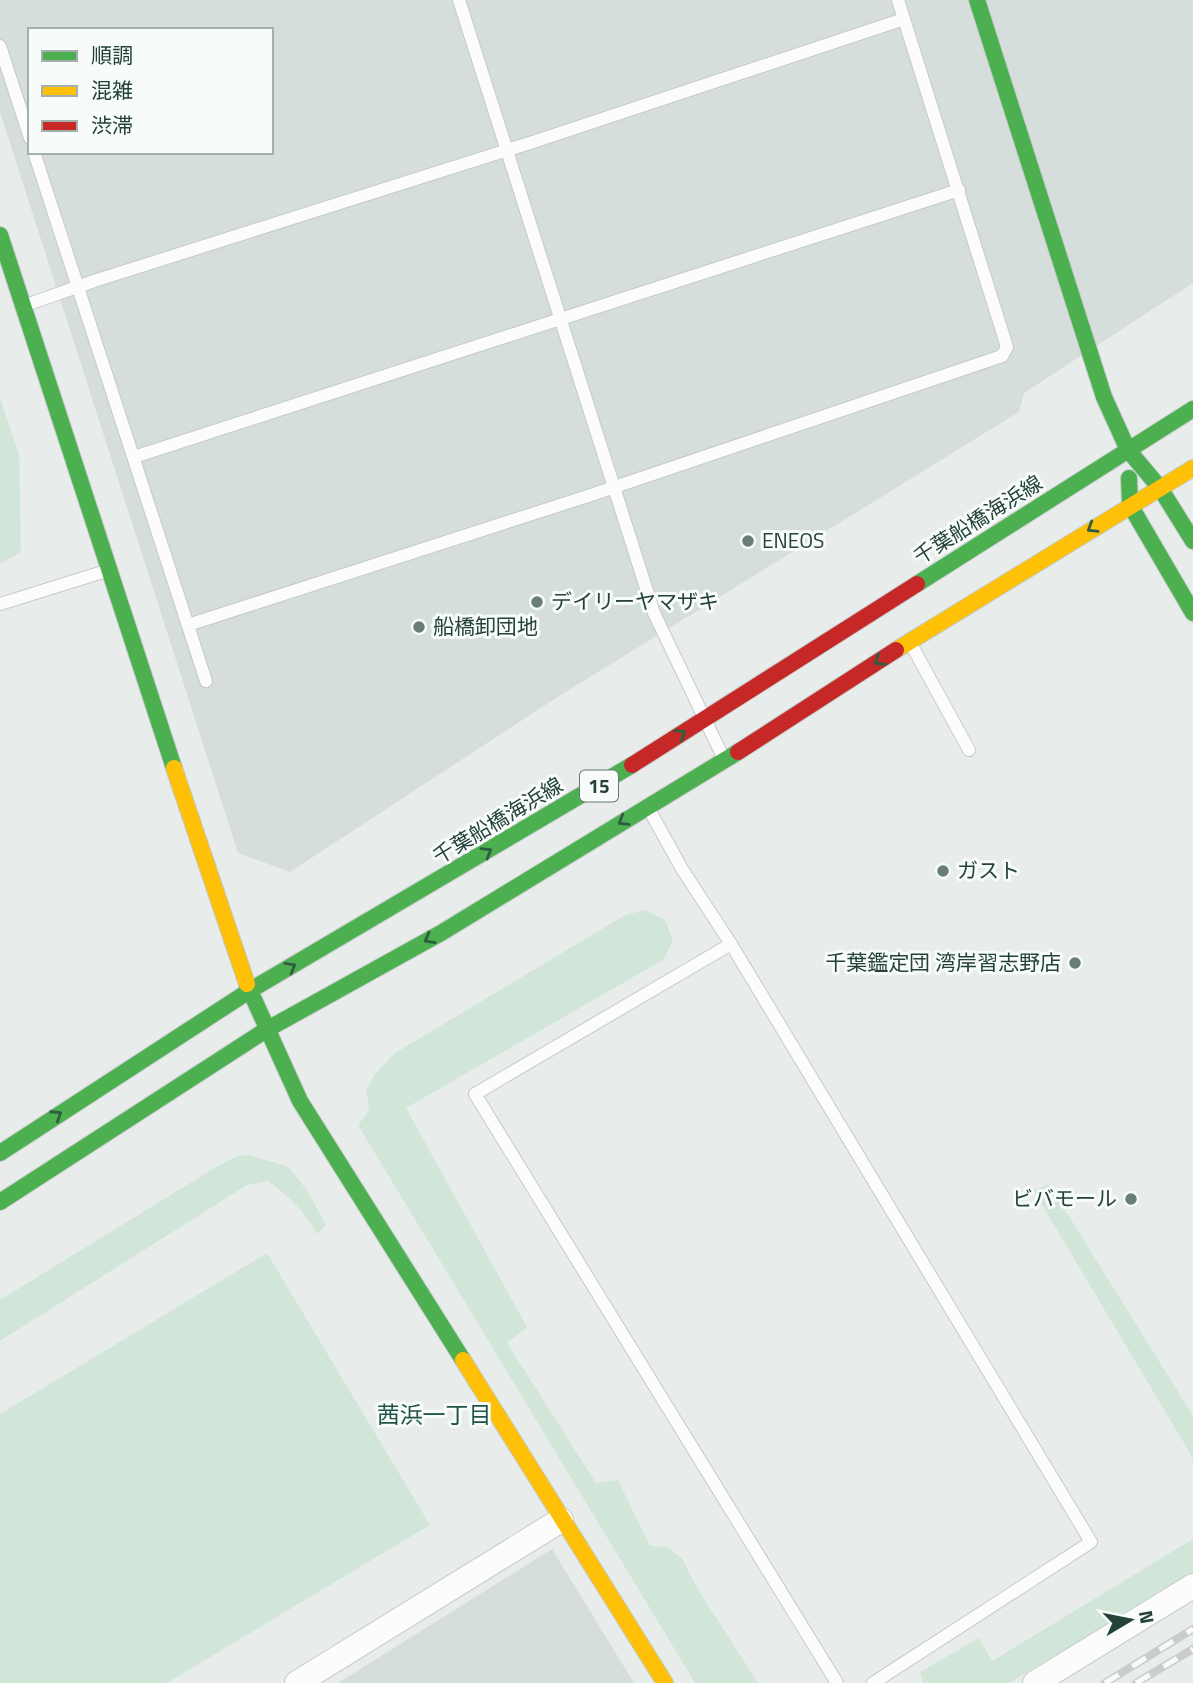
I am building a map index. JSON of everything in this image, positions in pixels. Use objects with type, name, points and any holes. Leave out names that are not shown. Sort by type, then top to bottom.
[{"type":"main road","points":[[977,0],[1104,397],[1128,450],[1160,488],[1193,541]]},
{"type":"main road","points":[[0,234],[226,928],[266,1030],[300,1101],[665,1683]]},
{"type":"main road","name":"千葉船橋海浜線","points":[[0,1153],[249,991],[593,790],[1193,410]]},
{"type":"main road","points":[[1128,450],[1130,505],[1193,613]]},
{"type":"main road","name":"15","points":[[0,1202],[266,1030],[440,933],[1193,468]]},
{"type":"street","points":[[307,1680],[561,1520]]},
{"type":"street","points":[[1034,1683],[1193,1586]]},
{"type":"lane","points":[[459,0],[654,613],[724,760]]},
{"type":"lane","points":[[188,625],[615,488],[1002,356],[1007,347],[898,0]]},
{"type":"lane","points":[[23,306],[904,19]]},
{"type":"lane","points":[[0,46],[28,132]]},
{"type":"lane","points":[[35,154],[206,681]]},
{"type":"lane","points":[[134,457],[959,190]]},
{"type":"lane","points":[[0,604],[110,569]]},
{"type":"lane","points":[[909,642],[969,750]]},
{"type":"lane","points":[[648,806],[682,869],[731,944],[1091,1542],[873,1683]]},
{"type":"lane","points":[[731,944],[475,1094],[837,1683]]},
{"type":"shaded area","name":"船橋卸団地","points":[[0,0],[1193,0],[1193,283],[1024,393],[1019,412],[556,698],[290,872],[238,853],[0,112]]},
{"type":"shaded area","points":[[552,1549],[634,1683],[338,1683]]},
{"type":"green space","points":[[0,398],[19,454],[21,552],[0,564]]},
{"type":"green space","points":[[645,910],[665,920],[673,941],[663,960],[406,1108],[527,1327],[507,1343],[596,1483],[618,1480],[650,1546],[667,1547],[682,1558],[697,1588],[758,1683],[695,1683],[358,1125],[368,1110],[366,1092],[374,1075],[395,1053],[625,915]]},
{"type":"green space","points":[[250,1155],[289,1167],[308,1192],[326,1225],[317,1234],[296,1204],[268,1181],[247,1185],[0,1341],[0,1300],[216,1167],[237,1156]]},
{"type":"green space","points":[[1049,1184],[1193,1416],[1193,1458],[1033,1190]]},
{"type":"green space","points":[[267,1253],[430,1525],[167,1683],[0,1683],[0,1414]]},
{"type":"green space","points":[[1193,1539],[1193,1574],[1009,1683],[923,1683],[920,1672],[979,1638],[992,1661]]},
{"type":"railway","points":[[1105,1683],[1193,1629]]},
{"type":"railway","points":[[1136,1683],[1193,1649]]},
{"type":"traffic: fast","points":[[977,0],[1104,397],[1128,450],[1160,488],[1193,541]]},
{"type":"traffic: fast","points":[[0,235],[174,768]]},
{"type":"traffic: fast","points":[[917,584],[1193,409]]},
{"type":"traffic: fast","points":[[1129,478],[1130,505],[1193,613]]},
{"type":"traffic: fast","points":[[0,1202],[266,1030],[441,933],[738,752]]},
{"type":"traffic: fast","points":[[0,1153],[249,991],[632,765]]},
{"type":"traffic: fast","points":[[247,984],[300,1101],[463,1360]]},
{"type":"traffic: slow","points":[[896,650],[1193,468]]},
{"type":"traffic: slow","points":[[174,768],[247,984]]},
{"type":"traffic: slow","points":[[463,1360],[665,1683]]},
{"type":"traffic: jam","points":[[632,765],[917,584]]},
{"type":"traffic: jam","points":[[738,752],[896,650]]},
{"type":"place","name":"ENEOS","points":[[748,541]]},
{"type":"place","name":"デイリーヤマザキ","points":[[537,602]]},
{"type":"place","name":"船橋卸団地","points":[[419,627]]},
{"type":"place","name":"ガスト","points":[[943,871]]},
{"type":"place","name":"千葉鑑定団 湾岸習志野店","points":[[1075,963]]},
{"type":"place","name":"ビバモール","points":[[1131,1199]]},
{"type":"district","name":"茜浜一丁目","points":[[434,1415]]}]
